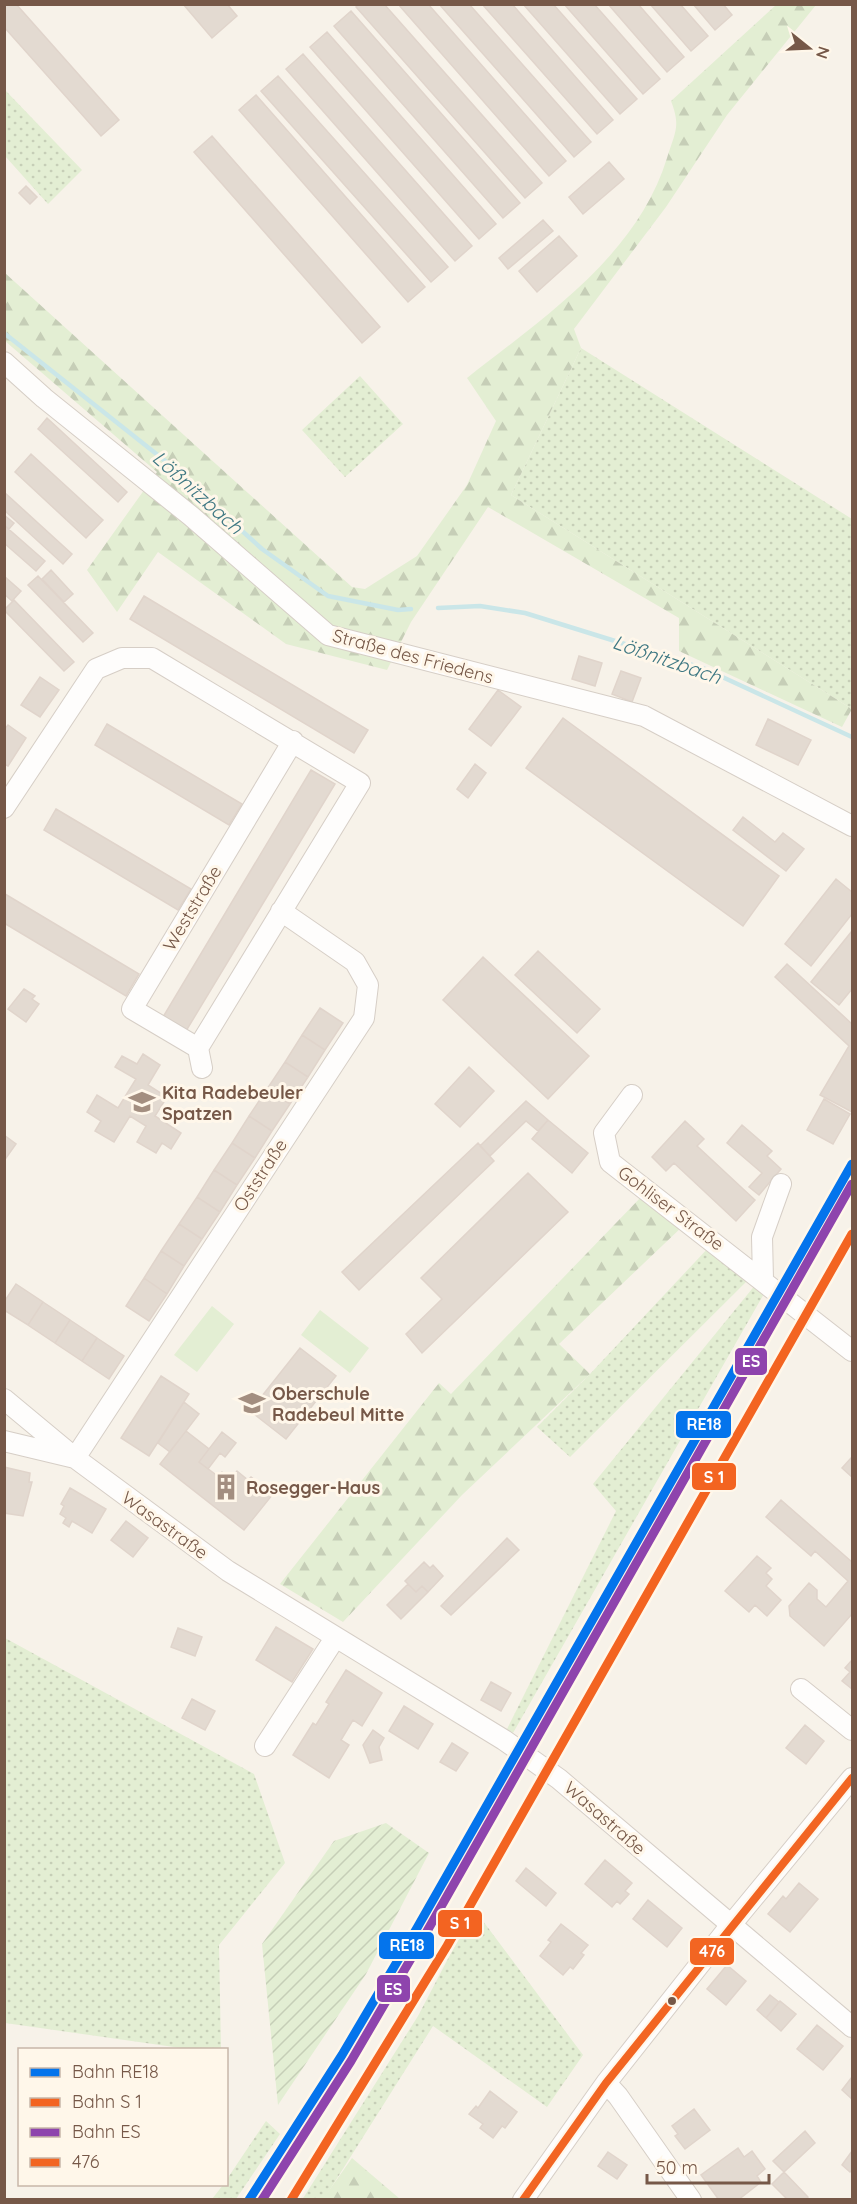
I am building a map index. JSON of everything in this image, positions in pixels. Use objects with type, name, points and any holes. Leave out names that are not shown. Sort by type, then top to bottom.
[{"type":"street","name":"Straße des Friedens","points":[[4,362],[44,398],[191,516],[328,635],[644,716],[852,826]]},
{"type":"street","points":[[4,808],[96,669],[122,658],[152,658],[360,783],[198,1048],[202,1068]]},
{"type":"street","name":"Weststraße","points":[[198,1048],[132,1009],[293,741]]},
{"type":"street","name":"Oststraße","points":[[75,1458],[364,1018],[368,985],[356,962],[281,911]]},
{"type":"street","name":"Gohliser Straße","points":[[632,1095],[604,1133],[610,1162],[763,1279],[852,1351]]},
{"type":"street","points":[[763,1279],[762,1237],[781,1184]]},
{"type":"street","name":"Wasastraße","points":[[4,1399],[75,1458],[228,1571],[504,1740],[559,1779],[852,2027]]},
{"type":"street","points":[[4,1442],[75,1458]]},
{"type":"street","points":[[265,1746],[335,1638]]},
{"type":"street","points":[[801,1689],[852,1730]]},
{"type":"street","points":[[523,2199],[606,2083],[730,1926],[852,1778]]},
{"type":"street","points":[[606,2083],[618,2096],[691,2199]]},
{"type":"green space","points":[[776,5],[816,5],[727,115],[666,207],[574,329],[581,348],[511,495],[852,709],[842,727],[679,651],[679,618],[488,507],[411,622],[387,670],[286,644],[158,552],[117,612],[87,570],[157,472],[5,341],[5,273],[352,587],[365,589],[417,556],[467,485],[496,421],[467,378],[527,332],[585,282],[611,255],[634,225],[653,193],[667,158],[676,124],[671,101]]},
{"type":"green space","points":[[5,90],[82,170],[48,204],[5,156]]},
{"type":"green space","points":[[581,348],[852,519],[852,709],[511,495]]},
{"type":"green space","points":[[360,376],[403,424],[345,477],[302,430]]},
{"type":"green space","points":[[643,1195],[684,1225],[559,1344],[590,1374],[462,1495],[343,1622],[280,1584],[439,1383],[451,1394]]},
{"type":"green space","points":[[710,1246],[749,1279],[570,1457],[537,1427]]},
{"type":"green space","points":[[756,1284],[765,1292],[513,1733],[507,1729],[616,1511],[593,1484]]},
{"type":"green space","points":[[212,1306],[234,1324],[197,1372],[174,1355]]},
{"type":"green space","points":[[320,1310],[369,1348],[350,1373],[301,1335]]},
{"type":"green space","points":[[5,1638],[254,1774],[285,1863],[219,1945],[221,2048],[181,2048],[5,2023]]},
{"type":"green space","points":[[386,1823],[429,1853],[366,1974],[278,2105],[262,1944],[334,1841]]},
{"type":"green space","points":[[474,1909],[583,2055],[547,2107],[433,2026],[324,2199],[302,2200],[418,2016]]},
{"type":"green space","points":[[266,2121],[280,2134],[236,2199],[212,2199],[222,2186],[228,2186],[228,2178]]},
{"type":"green space","points":[[352,2158],[400,2199],[323,2199]]},
{"type":"building","points":[[4,4],[16,4],[119,120],[101,136],[4,27]]},
{"type":"building","points":[[183,4],[227,4],[237,16],[212,38]]},
{"type":"building","points":[[358,4],[384,4],[542,183],[525,198],[356,7]]},
{"type":"building","points":[[398,4],[428,4],[566,161],[549,176]]},
{"type":"building","points":[[439,4],[469,4],[591,142],[574,157]]},
{"type":"building","points":[[482,4],[512,4],[613,120],[597,134]]},
{"type":"building","points":[[523,4],[553,4],[637,99],[620,114]]},
{"type":"building","points":[[564,4],[594,4],[660,79],[643,94]]},
{"type":"building","points":[[608,4],[638,4],[684,57],[667,72]]},
{"type":"building","points":[[650,4],[680,4],[708,36],[691,51]]},
{"type":"building","points":[[693,4],[723,4],[732,15],[715,30]]},
{"type":"building","points":[[351,11],[520,203],[503,218],[334,26]]},
{"type":"building","points":[[327,32],[496,224],[479,239],[310,47]]},
{"type":"building","points":[[303,54],[472,246],[455,261],[286,69]]},
{"type":"building","points":[[278,76],[448,267],[431,282],[261,91]]},
{"type":"building","points":[[256,95],[425,287],[408,302],[239,110]]},
{"type":"building","points":[[212,136],[380,327],[362,343],[194,152]]},
{"type":"building","points":[[609,162],[624,179],[583,214],[569,197]]},
{"type":"building","points":[[26,186],[37,197],[30,204],[19,193]]},
{"type":"building","points":[[543,220],[553,231],[508,269],[499,258]]},
{"type":"building","points":[[559,236],[577,256],[537,292],[519,271]]},
{"type":"building","points":[[47,418],[127,492],[118,502],[38,429]]},
{"type":"building","points":[[31,454],[103,520],[86,538],[15,472]]},
{"type":"building","points":[[4,492],[72,554],[63,564],[4,510]]},
{"type":"building","points":[[4,515],[14,523],[9,529],[4,525]]},
{"type":"building","points":[[4,525],[45,561],[36,571],[4,543]]},
{"type":"building","points":[[51,570],[73,594],[64,602],[42,579]]},
{"type":"building","points":[[4,576],[21,591],[12,601],[4,594]]},
{"type":"building","points":[[38,576],[93,633],[83,642],[28,585]]},
{"type":"building","points":[[144,596],[368,730],[354,753],[130,619]]},
{"type":"building","points":[[14,600],[74,662],[64,671],[4,610]]},
{"type":"building","points":[[579,656],[602,663],[595,686],[572,679]]},
{"type":"building","points":[[621,671],[641,678],[632,702],[612,694]]},
{"type":"building","points":[[40,677],[59,690],[40,717],[21,705]]},
{"type":"building","points":[[498,690],[521,707],[491,746],[469,729]]},
{"type":"building","points":[[563,718],[779,876],[743,926],[526,768]]},
{"type":"building","points":[[768,719],[811,740],[798,765],[756,745]]},
{"type":"building","points":[[107,724],[242,804],[229,825],[95,745]]},
{"type":"building","points":[[8,725],[26,738],[8,766],[4,764],[4,730]]},
{"type":"building","points":[[475,764],[486,773],[468,798],[457,789]]},
{"type":"building","points":[[311,770],[335,784],[186,1031],[163,1017]]},
{"type":"building","points":[[56,809],[191,889],[178,910],[44,830]]},
{"type":"building","points":[[743,817],[775,842],[783,833],[804,849],[786,871],[733,830]]},
{"type":"building","points":[[836,879],[852,892],[852,914],[811,966],[785,944]]},
{"type":"building","points":[[5,894],[139,974],[126,996],[4,923]]},
{"type":"building","points":[[852,931],[852,989],[839,1005],[811,982]]},
{"type":"building","points":[[538,951],[600,1009],[577,1033],[515,975]]},
{"type":"building","points":[[483,957],[589,1056],[548,1099],[443,1000]]},
{"type":"building","points":[[787,964],[852,1024],[852,1112],[820,1095],[849,1046],[775,977]]},
{"type":"building","points":[[24,989],[35,996],[32,999],[39,1004],[26,1022],[8,1009]]},
{"type":"building","points":[[320,1008],[343,1023],[325,1050],[302,1035]]},
{"type":"building","points":[[302,1035],[325,1050],[308,1077],[285,1062]]},
{"type":"building","name":"Kita Radebeuler Spatzen","points":[[143,1054],[160,1065],[148,1085],[167,1097],[155,1116],[181,1133],[171,1149],[162,1143],[156,1153],[137,1142],[146,1126],[130,1116],[114,1142],[95,1131],[101,1121],[87,1112],[97,1095],[118,1108],[136,1079],[115,1067],[122,1056],[137,1064]]},
{"type":"building","points":[[285,1062],[308,1077],[290,1104],[267,1089]]},
{"type":"building","points":[[469,1067],[494,1091],[460,1127],[435,1104]]},
{"type":"building","points":[[267,1089],[290,1104],[272,1131],[249,1116]]},
{"type":"building","points":[[824,1099],[850,1114],[833,1144],[807,1130]]},
{"type":"building","points":[[526,1101],[548,1120],[538,1131],[526,1121],[490,1156],[480,1146]]},
{"type":"building","points":[[249,1116],[272,1131],[255,1158],[232,1143]]},
{"type":"building","points":[[548,1120],[588,1153],[572,1173],[532,1139]]},
{"type":"building","points":[[685,1121],[704,1139],[697,1146],[755,1200],[736,1221],[674,1163],[666,1171],[652,1157]]},
{"type":"building","points":[[742,1125],[772,1151],[767,1156],[781,1169],[759,1195],[749,1187],[762,1173],[727,1143]]},
{"type":"building","points":[[4,1135],[16,1144],[4,1161]]},
{"type":"building","points":[[232,1143],[255,1158],[237,1185],[214,1170]]},
{"type":"building","points":[[478,1143],[494,1161],[359,1290],[342,1272]]},
{"type":"building","points":[[214,1170],[237,1185],[220,1212],[197,1197]]},
{"type":"building","points":[[528,1173],[568,1212],[422,1353],[406,1334],[442,1299],[421,1278]]},
{"type":"building","points":[[197,1197],[220,1212],[202,1239],[179,1224]]},
{"type":"building","points":[[179,1224],[202,1239],[184,1266],[161,1251]]},
{"type":"building","points":[[161,1251],[184,1266],[167,1294],[144,1278]]},
{"type":"building","points":[[144,1278],[167,1294],[149,1321],[126,1306]]},
{"type":"building","points":[[16,1284],[43,1302],[28,1325],[4,1310],[4,1302]]},
{"type":"building","points":[[43,1302],[70,1320],[55,1343],[28,1325]]},
{"type":"building","points":[[70,1320],[97,1338],[82,1361],[55,1343]]},
{"type":"building","points":[[97,1338],[124,1356],[109,1379],[82,1361]]},
{"type":"building","points":[[300,1348],[336,1376],[286,1439],[250,1411]]},
{"type":"building","points":[[161,1376],[189,1394],[149,1456],[121,1438]]},
{"type":"building","points":[[184,1402],[199,1414],[170,1452],[158,1443]]},
{"type":"building","name":"Rosegger-Haus","points":[[186,1431],[209,1449],[199,1462],[219,1477],[222,1472],[231,1479],[237,1471],[248,1480],[251,1477],[273,1494],[244,1530],[160,1464]]},
{"type":"building","points":[[222,1432],[236,1443],[225,1457],[220,1453],[208,1469],[199,1462]]},
{"type":"building","points":[[852,1457],[852,1477],[842,1468]]},
{"type":"building","points":[[4,1467],[30,1473],[29,1482],[32,1482],[23,1516],[4,1513]]},
{"type":"building","points":[[70,1488],[106,1509],[92,1533],[72,1521],[69,1527],[63,1523],[66,1518],[60,1514],[64,1506],[61,1504]]},
{"type":"building","points":[[781,1500],[852,1562],[852,1614],[824,1646],[790,1616],[789,1606],[809,1583],[817,1590],[817,1599],[826,1607],[848,1581],[815,1551],[811,1556],[766,1517]]},
{"type":"building","points":[[126,1521],[148,1538],[133,1557],[111,1540]]},
{"type":"building","points":[[507,1538],[519,1550],[451,1615],[441,1606]]},
{"type":"building","points":[[757,1556],[771,1568],[766,1573],[772,1579],[766,1586],[781,1600],[767,1616],[755,1605],[749,1612],[725,1591]]},
{"type":"building","points":[[424,1562],[430,1568],[433,1565],[443,1576],[428,1592],[422,1586],[416,1592],[405,1581]]},
{"type":"building","points":[[408,1584],[416,1592],[422,1586],[428,1592],[401,1619],[387,1605]]},
{"type":"building","points":[[276,1627],[313,1649],[292,1682],[256,1660]]},
{"type":"building","points":[[178,1628],[202,1637],[195,1656],[171,1647]]},
{"type":"building","points":[[852,1660],[852,1689],[842,1681],[850,1672],[845,1668]]},
{"type":"building","points":[[346,1670],[382,1693],[362,1726],[353,1720],[341,1740],[349,1745],[329,1778],[293,1755],[313,1723],[316,1725],[329,1704],[326,1702]]},
{"type":"building","points":[[491,1682],[511,1693],[501,1711],[481,1700]]},
{"type":"building","points":[[192,1699],[215,1711],[205,1730],[182,1718]]},
{"type":"building","points":[[404,1706],[433,1724],[418,1749],[389,1731]]},
{"type":"building","points":[[805,1725],[824,1741],[806,1764],[786,1748]]},
{"type":"building","points":[[373,1730],[384,1738],[379,1747],[382,1760],[370,1763],[363,1745]]},
{"type":"building","points":[[452,1743],[468,1753],[456,1771],[440,1762]]},
{"type":"building","points":[[605,1860],[632,1883],[625,1891],[629,1894],[620,1904],[617,1901],[612,1907],[585,1884]]},
{"type":"building","points":[[526,1868],[556,1893],[546,1906],[516,1881]]},
{"type":"building","points":[[799,1883],[818,1899],[790,1932],[768,1914],[783,1896],[786,1899]]},
{"type":"building","points":[[648,1900],[682,1928],[667,1947],[633,1919]]},
{"type":"building","points":[[561,1924],[588,1945],[581,1953],[584,1955],[573,1969],[570,1967],[563,1975],[540,1956],[551,1942],[548,1940]]},
{"type":"building","points":[[727,1965],[746,1981],[726,2005],[707,1989]]},
{"type":"building","points":[[770,1995],[779,2002],[766,2018],[757,2010]]},
{"type":"building","points":[[780,2001],[796,2014],[781,2031],[766,2018]]},
{"type":"building","points":[[817,2025],[843,2046],[823,2070],[797,2049]]},
{"type":"building","points":[[852,2077],[852,2099],[842,2090]]},
{"type":"building","points":[[490,2091],[517,2112],[505,2128],[502,2126],[493,2138],[480,2128],[483,2124],[469,2114],[476,2106],[478,2108]]},
{"type":"building","points":[[694,2109],[710,2130],[685,2149],[675,2136],[678,2134],[672,2126]]},
{"type":"building","points":[[805,2131],[815,2143],[784,2172],[773,2161]]},
{"type":"building","points":[[738,2148],[744,2157],[752,2151],[765,2169],[757,2176],[761,2182],[738,2200],[719,2200],[701,2175]]},
{"type":"building","points":[[852,2151],[852,2170],[850,2172],[842,2165]]},
{"type":"building","points":[[608,2152],[627,2165],[617,2179],[598,2166]]},
{"type":"building","points":[[784,2172],[808,2197],[806,2200],[788,2200],[772,2184]]},
{"type":"waterway","name":"Lößnitzbach","points":[[4,333],[164,460],[262,549],[328,596],[398,610],[411,609]]},
{"type":"waterway","name":"Lößnitzbach","points":[[438,608],[480,606],[525,613],[705,669],[852,737]]},
{"type":"rail line","name":"RE18","points":[[249,2200],[342,2055],[417,1928],[852,1164]]},
{"type":"rail line","name":"ES","points":[[262,2200],[351,2061],[426,1933],[852,1184]]},
{"type":"transit line","points":[[291,2200],[447,1946],[852,1234]]},
{"type":"transit line","name":"476","points":[[523,2200],[606,2083],[852,1778]]},
{"type":"place","name":"Kita Radebeuler Spatzen","points":[[142,1102]]},
{"type":"place","name":"Oberschule Radebeul Mitte","points":[[252,1403]]},
{"type":"place","name":"Rosegger-Haus","points":[[226,1487]]}]
